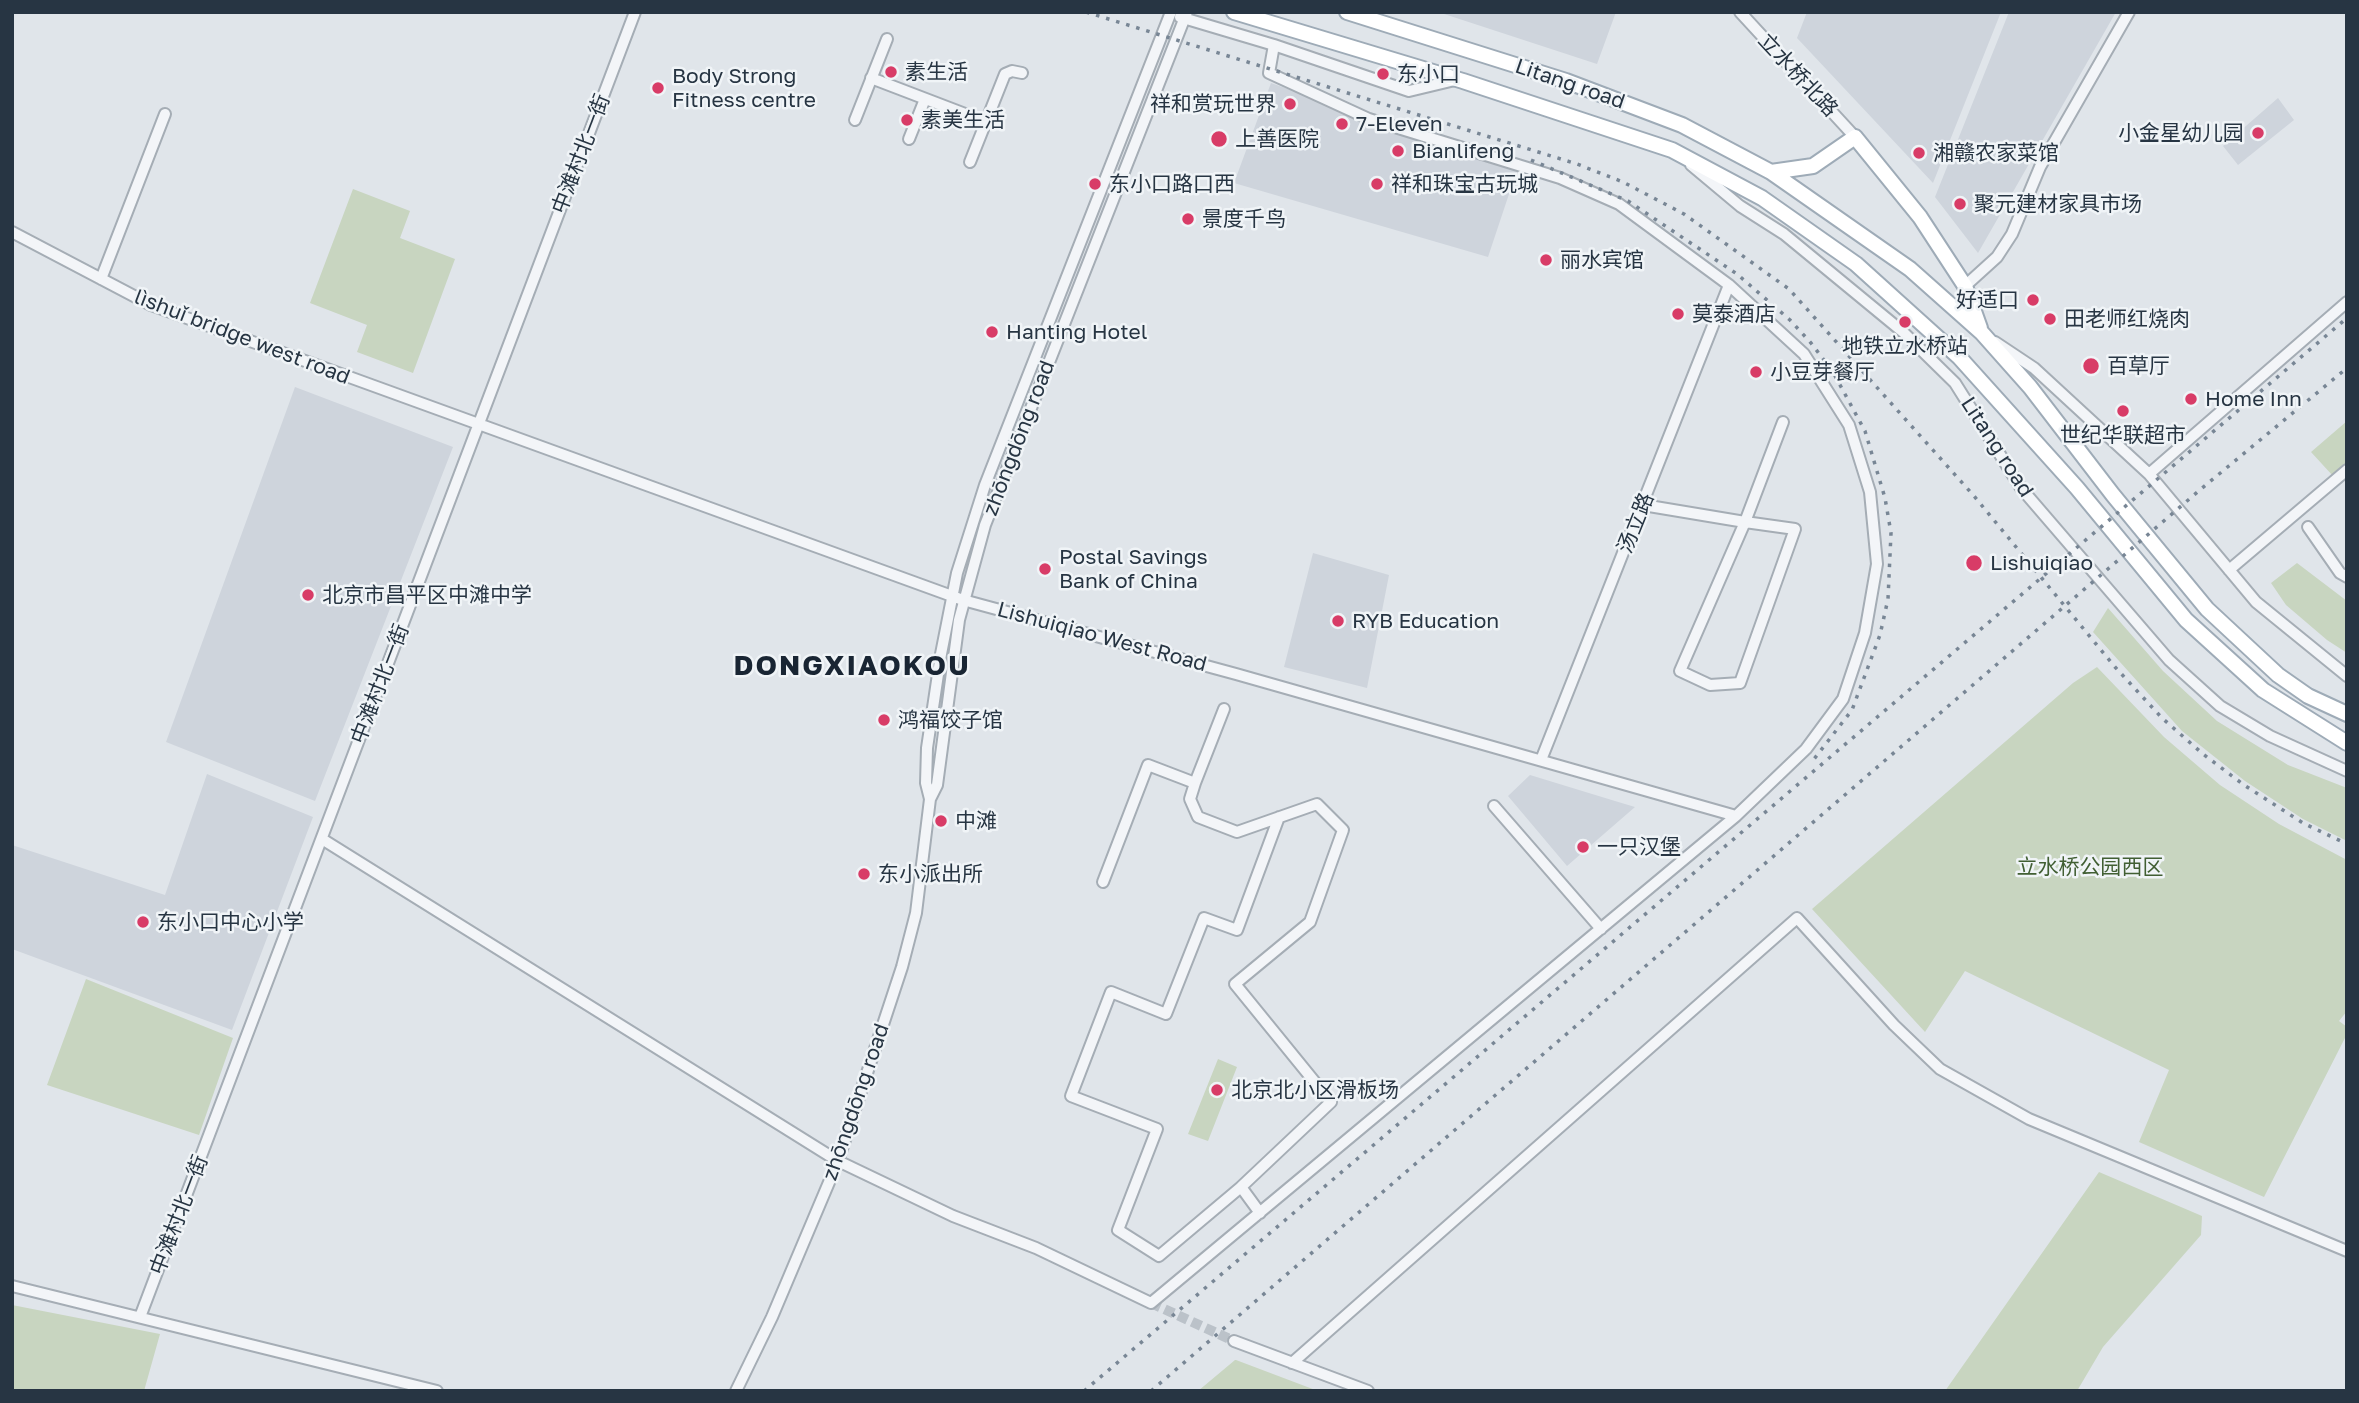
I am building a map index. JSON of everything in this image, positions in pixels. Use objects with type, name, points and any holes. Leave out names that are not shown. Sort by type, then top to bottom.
[{"type":"main road","name":"Litang road","points":[[1234,12],[1672,150],[1762,198],[1856,264],[1911,310],[1959,356],[2077,488],[2186,620],[2263,690],[2347,743]]},
{"type":"main road","name":"Litang road","points":[[1347,12],[1604,95],[1682,125],[1771,172],[1910,269],[1982,333],[2030,387],[2113,495],[2207,609],[2249,652],[2308,696],[2347,714]]},
{"type":"main road","points":[[1771,172],[1814,166],[1856,137],[1920,218],[1965,286],[1982,333]]},
{"type":"street","name":"中滩村北一街","points":[[140,1317],[635,12]]},
{"type":"street","name":"立水桥北路","points":[[1740,12],[1856,137]]},
{"type":"street","points":[[1965,286],[1997,257],[2012,234],[2040,167],[2129,12]]},
{"type":"street","points":[[1168,13],[1186,15],[1409,91],[1456,80]]},
{"type":"street","name":"zhōngdōng road","points":[[736,1391],[772,1317],[838,1161],[902,967],[915,912],[930,799],[937,785],[958,598],[985,485],[1168,13]]},
{"type":"street","name":"zhōngdōng road","points":[[958,598],[1186,15]]},
{"type":"street","points":[[855,120],[887,39]]},
{"type":"street","points":[[322,839],[838,1161],[953,1216],[1037,1248],[1151,1304],[1601,929],[1736,816],[1806,749],[1843,699],[1865,632],[1877,564],[1870,492],[1849,425],[1804,354],[1729,285],[1619,204],[1560,178],[1369,119],[1269,73],[1274,45]]},
{"type":"street","points":[[970,162],[1005,74],[1012,71],[1022,73]]},
{"type":"street","points":[[871,78],[986,122]]},
{"type":"street","points":[[909,139],[925,99]]},
{"type":"street","points":[[102,279],[165,114]]},
{"type":"street","name":"Litang road","points":[[1672,150],[1740,206],[1784,234],[1903,332],[1955,383],[2021,488],[2169,660],[2220,706],[2270,736],[2347,771]]},
{"type":"street","name":"lìshuǐ bridge west road","points":[[12,232],[151,305],[478,426]]},
{"type":"street","name":"汤立路","points":[[1541,760],[1729,285]]},
{"type":"street","points":[[2149,474],[2347,302]]},
{"type":"street","name":"Litang road","points":[[1982,333],[2034,368],[2149,474],[2256,602],[2347,676]]},
{"type":"street","points":[[1643,505],[1745,522],[1795,528],[1740,683],[1710,685],[1680,671],[1745,522],[1783,422]]},
{"type":"street","name":"Lishuiqiao West Road","points":[[478,426],[958,598],[1736,816]]},
{"type":"street","points":[[2230,570],[2347,470]]},
{"type":"street","points":[[2308,527],[2340,573],[2347,577]]},
{"type":"street","points":[[1224,709],[1189,799],[1198,817],[1237,832],[1279,817],[1317,804],[1343,831],[1310,922],[1235,984],[1331,1102],[1241,1187],[1159,1256],[1118,1230],[1157,1129],[1070,1096],[1111,992],[1166,1014],[1204,918],[1237,930],[1279,817]]},
{"type":"street","points":[[1103,882],[1148,765],[1195,783]]},
{"type":"street","points":[[1494,806],[1601,929]]},
{"type":"street","points":[[1292,1363],[1797,918],[1894,1025],[1940,1069],[2029,1119],[2347,1251]]},
{"type":"street","points":[[1241,1187],[1260,1213]]},
{"type":"street","points":[[12,1286],[437,1391]]},
{"type":"street","points":[[1234,1341],[1368,1391]]},
{"type":"shaded area","points":[[1438,12],[1616,12],[1597,64]]},
{"type":"shaded area","points":[[1807,12],[2001,12],[1933,183],[1797,38]]},
{"type":"shaded area","name":"聚元建材家具市场","points":[[2009,12],[2116,12],[1978,253],[1935,197]]},
{"type":"shaded area","name":"祥和珠宝古玩城","points":[[1271,83],[1517,170],[1488,257],[1234,183]]},
{"type":"shaded area","name":"小金星幼儿园","points":[[2278,98],[2294,120],[2238,165],[2223,146]]},
{"type":"shaded area","name":"北京市昌平区中滩中学","points":[[295,387],[453,447],[315,801],[166,742]]},
{"type":"shaded area","name":"RYB Education","points":[[1313,553],[1389,575],[1367,688],[1284,667]]},
{"type":"shaded area","name":"东小口中心小学","points":[[207,774],[313,817],[232,1030],[12,949],[12,845],[165,895]]},
{"type":"shaded area","points":[[1530,775],[1635,807],[1567,866],[1508,796]]},
{"type":"green space","points":[[353,189],[410,211],[400,238],[455,259],[413,373],[357,352],[367,325],[310,303]]},
{"type":"green space","points":[[2347,421],[2347,464],[2333,476],[2311,452]]},
{"type":"green space","points":[[2297,563],[2347,601],[2347,653],[2327,640],[2286,605],[2271,583]]},
{"type":"green space","points":[[2108,608],[2163,671],[2217,721],[2288,765],[2347,788],[2347,841],[2303,819],[2245,781],[2182,731],[2093,632]]},
{"type":"green space","name":"立水桥公园西区","points":[[2097,667],[2164,737],[2220,785],[2279,824],[2347,860],[2347,1011],[2339,1021],[2347,1027],[2347,1034],[2264,1197],[2139,1142],[2169,1070],[1965,971],[1925,1032],[1812,909],[2073,683]]},
{"type":"green space","points":[[86,979],[233,1038],[199,1135],[47,1085]]},
{"type":"green space","name":"北京北小区滑板场","points":[[1218,1059],[1237,1067],[1208,1141],[1188,1134]]},
{"type":"green space","points":[[2099,1172],[2202,1216],[2201,1235],[2103,1347],[2077,1391],[1945,1391]]},
{"type":"green space","points":[[12,1305],[160,1334],[144,1391],[12,1391]]},
{"type":"green space","points":[[1236,1360],[1318,1391],[1198,1391]]},
{"type":"tunnel","points":[[1151,1303],[1234,1341]]},
{"type":"railway","points":[[1086,12],[1577,164],[1623,182],[1684,214],[1789,289],[1974,496],[2115,667],[2162,718],[2244,785],[2303,823],[2347,844]]},
{"type":"railway","points":[[1531,160],[1628,201],[1737,274],[1790,320],[1811,343],[1833,372],[1865,431],[1885,498],[1891,533],[1888,599],[1880,635],[1852,710],[1811,763]]},
{"type":"railway","points":[[1084,1391],[2347,318]]},
{"type":"railway","points":[[1151,1391],[2201,489],[2347,368]]},
{"type":"place","name":"素生活","points":[[891,72]]},
{"type":"place","name":"东小口","points":[[1383,74]]},
{"type":"place","name":"Body Strong Fitness centre","points":[[658,88]]},
{"type":"place","name":"祥和赏玩世界","points":[[1290,104]]},
{"type":"place","name":"素美生活","points":[[907,120]]},
{"type":"place","name":"7-Eleven","points":[[1342,124]]},
{"type":"place","name":"小金星幼儿园","points":[[2258,133]]},
{"type":"place","name":"上善医院","points":[[1219,139]]},
{"type":"place","name":"Bianlifeng","points":[[1398,151]]},
{"type":"place","name":"湘赣农家菜馆","points":[[1919,153]]},
{"type":"place","name":"东小口路口西","points":[[1095,184]]},
{"type":"place","name":"祥和珠宝古玩城","points":[[1377,184]]},
{"type":"place","name":"聚元建材家具市场","points":[[1960,204]]},
{"type":"place","name":"景度千鸟","points":[[1188,219]]},
{"type":"place","name":"丽水宾馆","points":[[1546,260]]},
{"type":"place","name":"好适口","points":[[2033,300]]},
{"type":"place","name":"莫泰酒店","points":[[1678,314]]},
{"type":"place","name":"田老师红烧肉","points":[[2050,319]]},
{"type":"place","name":"地铁立水桥站","points":[[1905,322]]},
{"type":"place","name":"Hanting Hotel","points":[[992,332]]},
{"type":"place","name":"百草厅","points":[[2091,366]]},
{"type":"place","name":"小豆芽餐厅","points":[[1756,372]]},
{"type":"place","name":"Home Inn","points":[[2191,399]]},
{"type":"place","name":"世纪华联超市","points":[[2123,411]]},
{"type":"place","name":"Lishuiqiao","points":[[1974,563]]},
{"type":"place","name":"Postal Savings Bank of China","points":[[1045,569]]},
{"type":"place","name":"北京市昌平区中滩中学","points":[[308,595]]},
{"type":"place","name":"RYB Education","points":[[1338,621]]},
{"type":"place","name":"鸿福饺子馆","points":[[884,720]]},
{"type":"place","name":"中滩","points":[[941,821]]},
{"type":"place","name":"一只汉堡","points":[[1583,847]]},
{"type":"place","name":"东小派出所","points":[[864,874]]},
{"type":"place","name":"东小口中心小学","points":[[143,922]]},
{"type":"place","name":"北京北小区滑板场","points":[[1217,1090]]},
{"type":"district","name":"DONGXIAOKOU","points":[[852,666]]}]
